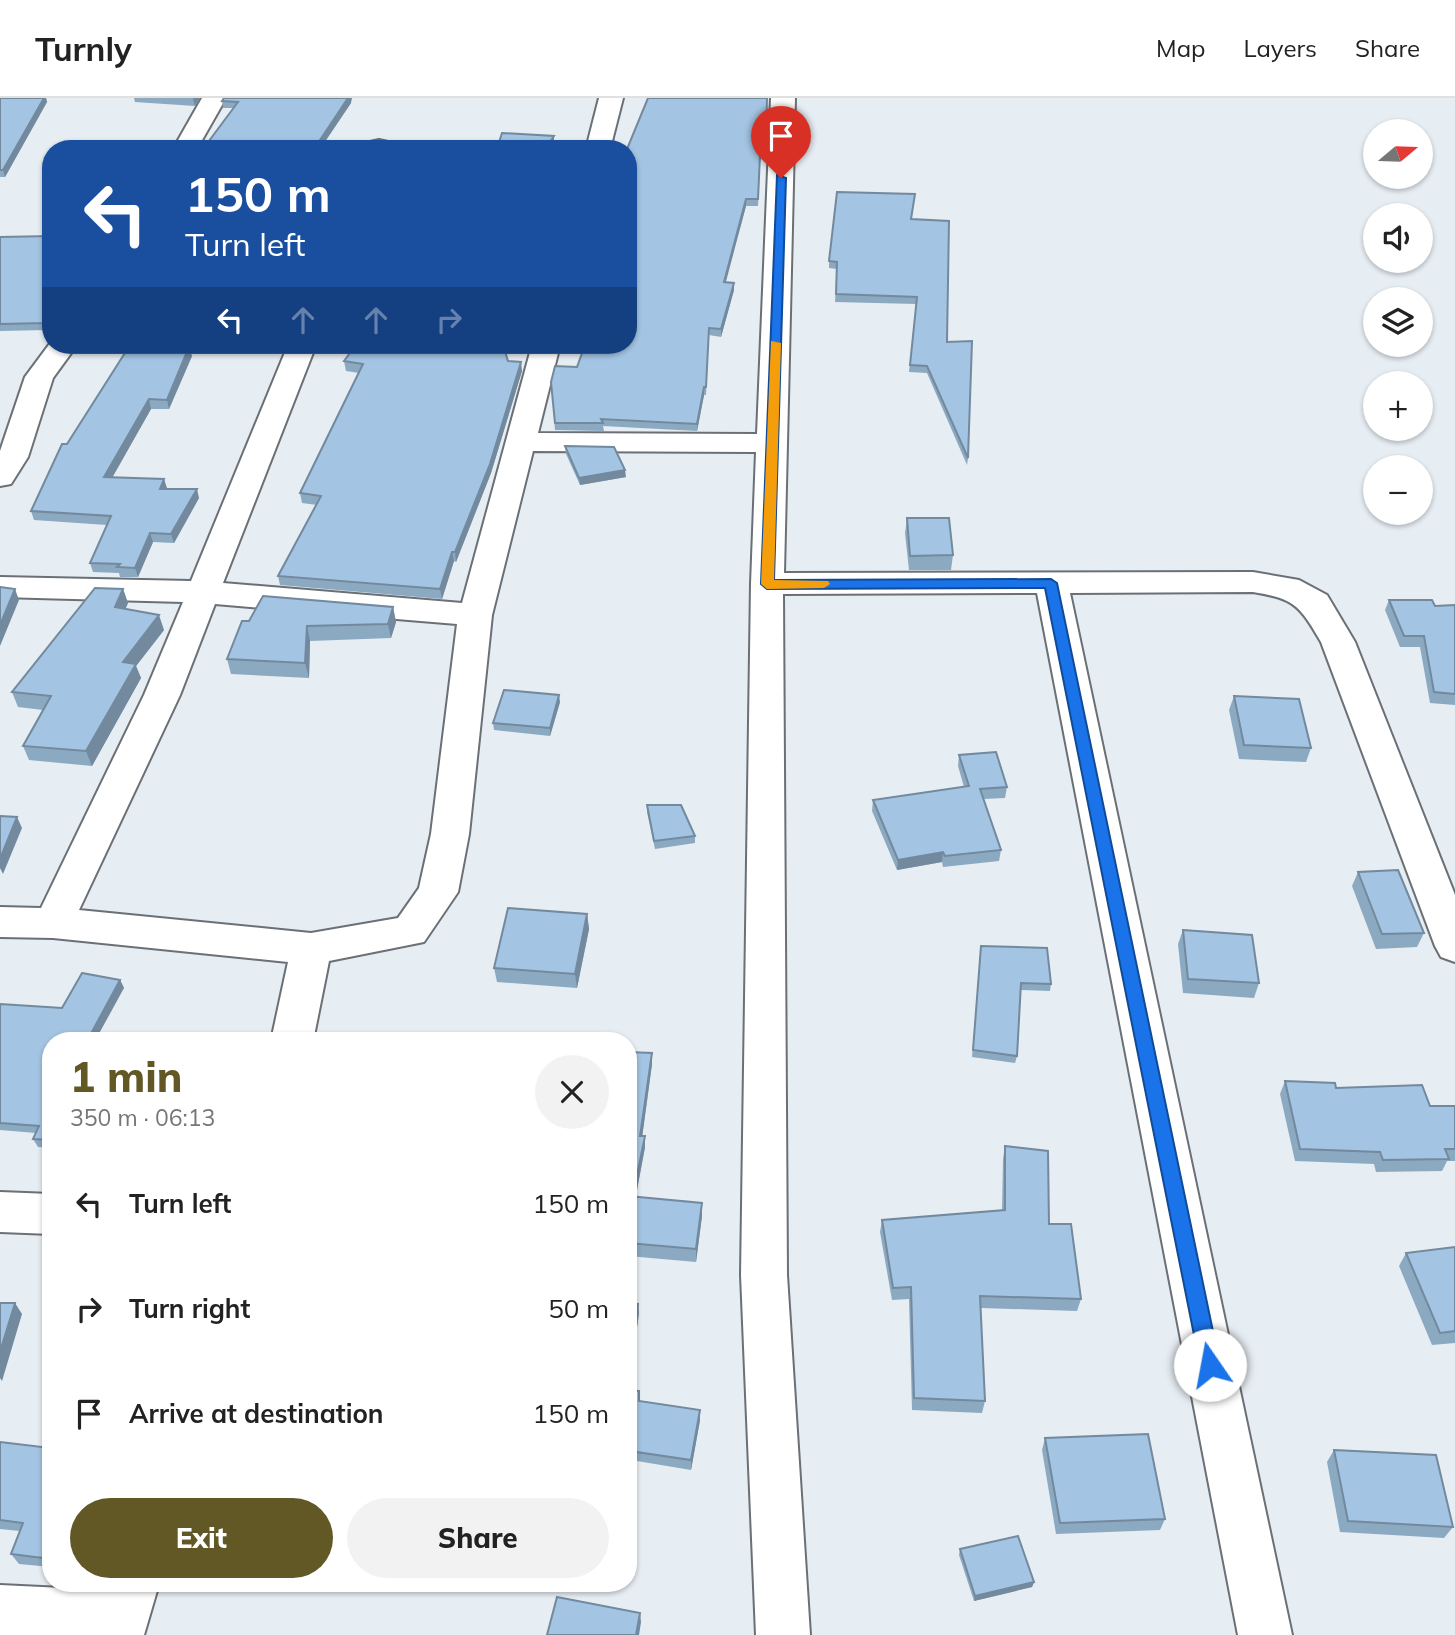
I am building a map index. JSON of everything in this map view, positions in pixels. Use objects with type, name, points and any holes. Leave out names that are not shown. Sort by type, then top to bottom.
[{"type":"street","points":[[190,140],[214,98]]},
{"type":"street","points":[[600,140],[611,98]]},
{"type":"street","points":[[783,98],[767,584],[764,1275],[783,1635]]},
{"type":"street","points":[[0,477],[13,457],[39,377],[56,354]]},
{"type":"street","points":[[53,923],[162,695],[299,354]]},
{"type":"street","points":[[0,922],[53,923],[311,949],[410,931],[438,892],[450,834],[475,615],[544,354]]},
{"type":"street","points":[[521,442],[772,443]]},
{"type":"street","points":[[767,584],[1253,582],[1287,587],[1315,603],[1338,642],[1455,946]]},
{"type":"street","points":[[1051,583],[1265,1635]]},
{"type":"street","points":[[0,587],[202,592],[475,615]]},
{"type":"street","points":[[294,1032],[311,949]]},
{"type":"street","points":[[0,1212],[42,1214]]},
{"type":"street","points":[[0,1612],[124,1612]]},
{"type":"building","points":[[0,98],[44,98],[3,170],[0,170]]},
{"type":"building","points":[[224,98],[348,98],[320,140],[210,140],[238,102],[222,101]]},
{"type":"building","points":[[648,98],[767,98],[766,140],[760,155],[758,199],[746,199],[724,282],[734,283],[721,329],[709,328],[706,387],[697,424],[601,419],[603,423],[555,423],[551,382],[555,366],[577,367],[582,354],[637,354],[637,140],[631,140]]},
{"type":"building","points":[[502,133],[554,136],[551,140],[500,140]]},
{"type":"building","points":[[837,192],[915,194],[911,219],[949,221],[947,342],[972,341],[968,458],[927,366],[910,365],[917,297],[836,294],[837,262],[829,261]]},
{"type":"building","points":[[42,236],[42,323],[0,324],[0,237]]},
{"type":"building","points":[[124,354],[186,354],[167,400],[149,399],[104,477],[164,479],[160,489],[197,489],[171,534],[150,533],[135,568],[117,567],[120,564],[90,563],[111,516],[31,511],[62,444],[67,444]]},
{"type":"building","points":[[349,354],[506,354],[508,361],[521,362],[490,464],[455,552],[452,552],[440,589],[278,576],[321,496],[300,493],[363,364],[344,361]]},
{"type":"building","points":[[565,446],[614,447],[625,470],[579,478]]},
{"type":"building","points":[[907,518],[949,518],[953,555],[910,556]]},
{"type":"building","points":[[0,587],[15,589],[0,625]]},
{"type":"building","points":[[95,588],[123,589],[115,607],[159,615],[123,662],[136,664],[86,751],[23,746],[51,696],[12,692]]},
{"type":"building","points":[[263,596],[393,607],[388,624],[307,626],[305,663],[227,659],[242,621],[249,621]]},
{"type":"building","points":[[1389,600],[1432,600],[1435,606],[1455,605],[1455,694],[1434,692],[1424,636],[1404,636]]},
{"type":"building","points":[[504,690],[559,695],[550,728],[493,723]]},
{"type":"building","points":[[1234,696],[1299,699],[1311,748],[1244,745]]},
{"type":"building","points":[[996,752],[1007,787],[980,789],[1001,850],[945,856],[943,852],[898,860],[873,800],[969,786],[959,755]]},
{"type":"building","points":[[647,805],[681,805],[695,836],[654,841]]},
{"type":"building","points":[[0,816],[17,817],[0,859]]},
{"type":"building","points":[[1398,870],[1424,933],[1382,934],[1358,872]]},
{"type":"building","points":[[508,908],[587,914],[575,974],[494,968]]},
{"type":"building","points":[[1183,930],[1252,935],[1259,983],[1188,979]]},
{"type":"building","points":[[981,946],[1047,948],[1051,984],[1021,983],[1017,1056],[973,1050]]},
{"type":"building","points":[[82,973],[120,980],[92,1032],[42,1032],[42,1140],[33,1139],[39,1126],[0,1123],[0,1004],[62,1008]]},
{"type":"building","points":[[637,1052],[652,1053],[640,1136],[645,1136],[637,1175]]},
{"type":"building","points":[[1285,1081],[1335,1083],[1336,1088],[1422,1085],[1430,1106],[1455,1106],[1455,1149],[1445,1149],[1449,1159],[1383,1160],[1380,1152],[1300,1149]]},
{"type":"building","points":[[1005,1146],[1048,1151],[1049,1224],[1071,1224],[1081,1299],[980,1296],[985,1401],[914,1398],[911,1287],[893,1288],[882,1220],[1005,1210]]},
{"type":"building","points":[[637,1197],[702,1203],[696,1249],[637,1244]]},
{"type":"building","points":[[1455,1247],[1455,1331],[1440,1333],[1406,1253]]},
{"type":"building","points":[[0,1303],[15,1303],[0,1352]]},
{"type":"building","points":[[637,1391],[639,1401],[700,1410],[691,1460],[637,1452]]},
{"type":"building","points":[[1148,1434],[1165,1519],[1060,1523],[1045,1438]]},
{"type":"building","points":[[0,1442],[42,1447],[42,1558],[11,1554],[23,1523],[0,1520]]},
{"type":"building","points":[[1334,1450],[1436,1455],[1453,1527],[1348,1521]]},
{"type":"building","points":[[1018,1536],[1034,1582],[975,1596],[960,1549]]},
{"type":"building","points":[[557,1597],[640,1613],[636,1635],[547,1635]]},
{"type":"slow traffic","points":[[775,343],[767,584],[824,584]]},
{"type":"route","points":[[781,178],[767,584],[1051,583],[1210,1365]]}]
